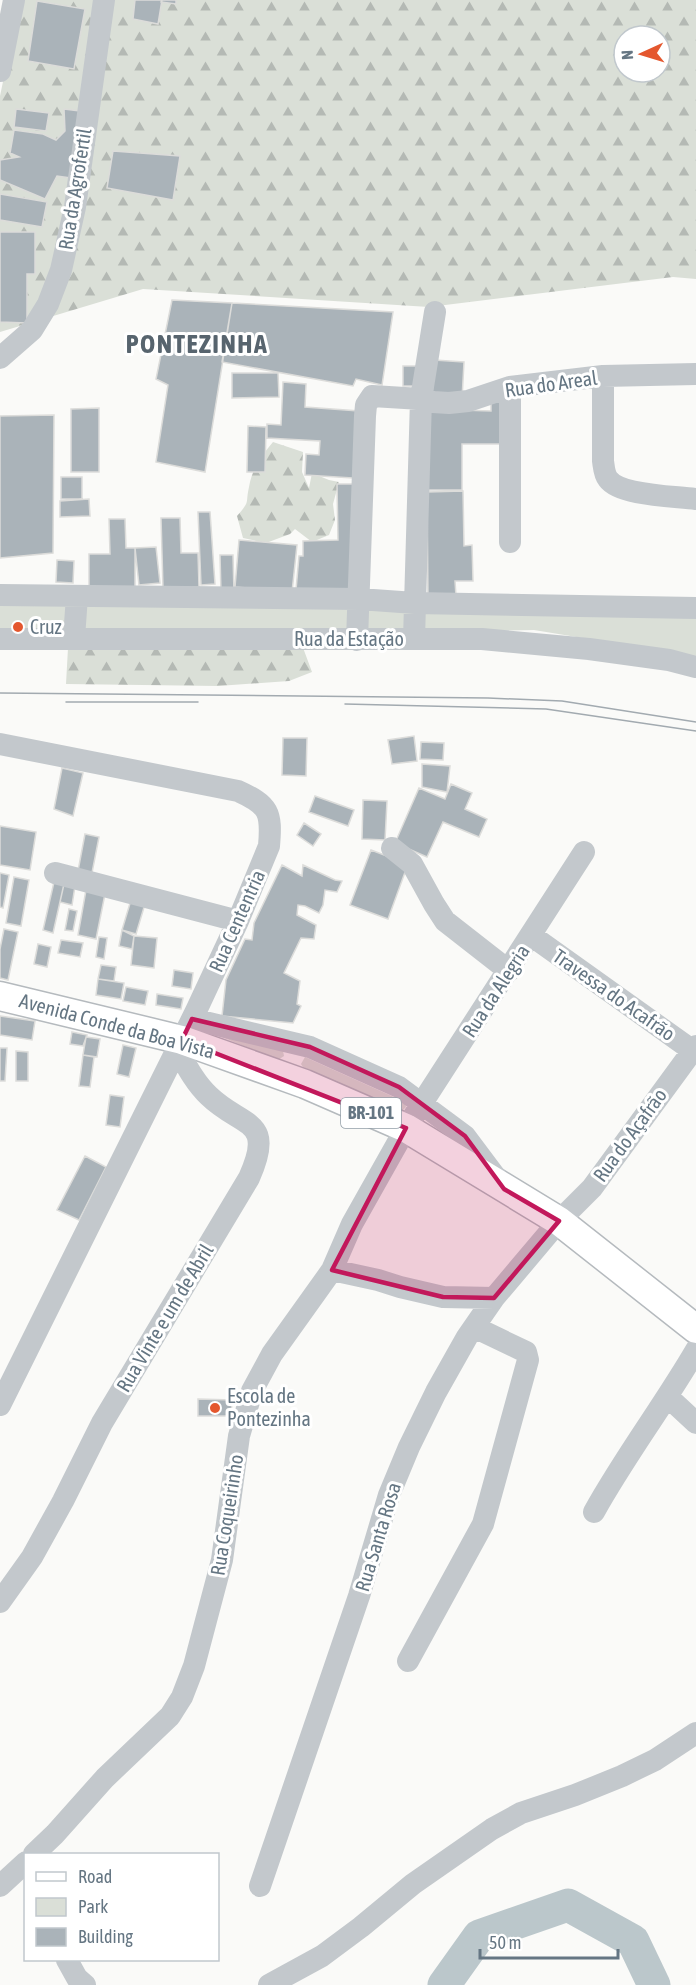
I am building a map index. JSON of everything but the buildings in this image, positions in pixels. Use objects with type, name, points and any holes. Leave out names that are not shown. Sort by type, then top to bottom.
[{"type":"main road","name":"Avenida Conde da Boa Vista","points":[[0,996],[184,1036],[406,1128],[559,1221],[696,1329]]},
{"type":"street","points":[[0,71],[4,23],[14,0]]},
{"type":"street","name":"Rua da Agrofertil","points":[[0,358],[32,330],[48,304],[61,270],[75,207],[104,0]]},
{"type":"street","points":[[414,639],[421,399],[435,312]]},
{"type":"street","name":"Rua do Areal","points":[[359,599],[366,405],[372,396],[449,403],[468,401],[510,387],[603,376],[696,374]]},
{"type":"street","points":[[603,376],[603,461],[604,473],[608,479],[625,490],[696,499]]},
{"type":"street","points":[[510,387],[510,542]]},
{"type":"street","points":[[0,595],[359,599],[416,603],[696,608]]},
{"type":"street","points":[[74,638],[77,596]]},
{"type":"street","points":[[357,640],[359,599]]},
{"type":"street","name":"Rua da Estação","points":[[0,639],[482,639],[669,660],[696,667]]},
{"type":"street","name":"Rua Cententria","points":[[0,744],[238,791],[258,800],[267,810],[271,826],[269,846],[238,921],[184,1036],[0,1405]]},
{"type":"street","points":[[392,848],[412,864],[445,921],[509,971]]},
{"type":"street","name":"Rua da Alegria","points":[[406,1128],[532,936],[584,852]]},
{"type":"street","points":[[55,873],[238,921]]},
{"type":"street","name":"Travessa do Acafrão","points":[[532,936],[695,1050]]},
{"type":"street","points":[[184,1036],[310,1047],[399,1087],[465,1136],[504,1189]]},
{"type":"street","name":"Rua Vinte e um de Abril","points":[[0,1602],[32,1557],[102,1423],[256,1163],[260,1148],[257,1133],[246,1120],[209,1096],[188,1070],[184,1036]]},
{"type":"street","points":[[284,1077],[296,1044]]},
{"type":"street","name":"Rua do Açafrão","points":[[559,1221],[592,1188],[695,1050]]},
{"type":"street","name":"Rua Coqueirinho","points":[[56,1844],[105,1778],[170,1716],[182,1697],[194,1666],[222,1560],[244,1412],[252,1391],[272,1354],[332,1270],[352,1224],[406,1128]]},
{"type":"street","name":"Rua Santa Rosa","points":[[260,1886],[359,1596],[389,1495],[418,1429],[436,1392],[474,1327],[494,1298],[559,1221]]},
{"type":"street","points":[[332,1270],[443,1297],[494,1298]]},
{"type":"street","points":[[408,1661],[483,1524],[528,1360],[526,1352],[474,1327]]},
{"type":"street","points":[[594,1512],[696,1350]]},
{"type":"street","points":[[668,1397],[696,1423]]},
{"type":"street","points":[[269,1985],[322,1956],[361,1928],[414,1884],[492,1829],[521,1813],[575,1796],[655,1760],[696,1733]]},
{"type":"street","points":[[36,1853],[56,1844]]},
{"type":"street","points":[[0,1886],[24,1864]]},
{"type":"street","points":[[68,1961],[77,1978],[85,1985]]},
{"type":"highlighted area","points":[[192,1019],[310,1047],[399,1087],[465,1136],[504,1189],[559,1221],[494,1298],[443,1297],[332,1270],[406,1128],[182,1040]]},
{"type":"green space","points":[[20,0],[696,0],[696,279],[673,277],[429,307],[143,289],[0,332],[0,96]]},
{"type":"green space","points":[[273,442],[303,452],[302,472],[309,488],[312,473],[339,482],[333,504],[335,520],[329,535],[312,542],[295,529],[290,534],[266,543],[243,538],[237,516],[246,505],[250,480],[255,469]]},
{"type":"green space","points":[[0,585],[696,614],[696,662],[680,654],[534,630],[355,633],[0,633]]},
{"type":"green space","points":[[302,645],[312,672],[289,681],[218,686],[66,684],[68,648]]},
{"type":"green space","points":[[212,1033],[283,1051],[284,1056],[278,1060]]},
{"type":"green space","points":[[305,1057],[405,1102],[406,1107],[402,1111],[398,1110],[303,1067],[301,1064]]},
{"type":"waterway","points":[[444,1985],[479,1936],[568,1905],[633,1941],[654,1985]]},
{"type":"tram line","points":[[0,693],[488,698],[562,701],[696,722]]},
{"type":"tram line","points":[[66,702],[198,702]]},
{"type":"tram line","points":[[345,704],[546,709],[696,731]]},
{"type":"place","name":"Cruz","points":[[18,627]]},
{"type":"place","name":"Escola de Pontezinha","points":[[215,1408]]},
{"type":"district","name":"PONTEZINHA","points":[[197,344]]}]
